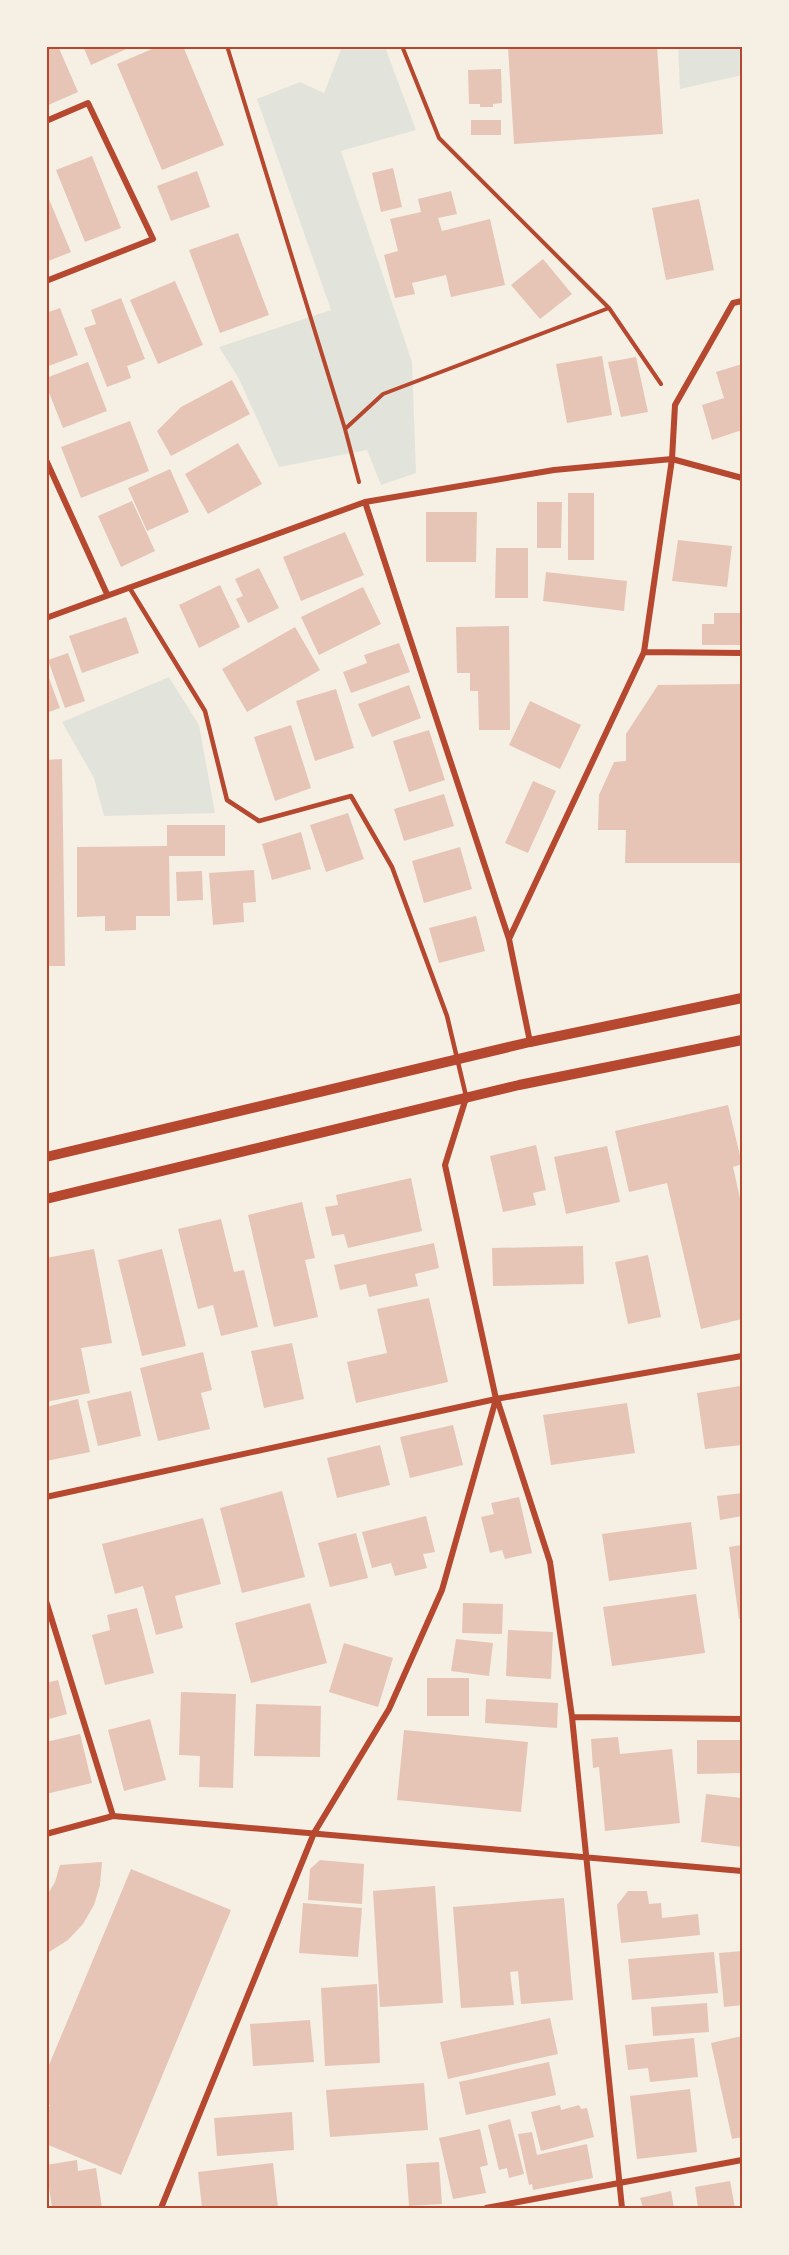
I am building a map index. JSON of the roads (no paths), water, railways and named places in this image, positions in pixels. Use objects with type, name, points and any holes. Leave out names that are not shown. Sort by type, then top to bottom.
[{"type":"street","points":[[46,121],[88,103],[153,239],[46,281]]},
{"type":"street","points":[[509,939],[644,652],[672,459],[675,405],[733,303],[742,301]]},
{"type":"street","points":[[46,618],[365,502],[554,470],[672,459],[742,478]]},
{"type":"street","points":[[46,460],[107,594]]},
{"type":"street","points":[[365,502],[509,939],[530,1042]]},
{"type":"street","points":[[644,652],[742,653]]},
{"type":"street","points":[[46,1158],[530,1042],[742,998]]},
{"type":"street","points":[[46,1199],[466,1097],[742,1040]]},
{"type":"street","points":[[466,1097],[445,1165],[496,1399],[550,1562],[572,1717],[622,2208]]},
{"type":"street","points":[[46,1497],[496,1399],[742,1356]]},
{"type":"street","points":[[161,2208],[314,1833],[389,1709],[441,1590],[496,1399]]},
{"type":"street","points":[[46,1601],[113,1816]]},
{"type":"street","points":[[572,1717],[742,1719]]},
{"type":"street","points":[[46,1834],[113,1816],[742,1871]]},
{"type":"street","points":[[486,2208],[742,2160]]},
{"type":"lane","points":[[129,588],[205,711],[227,800],[259,821],[351,796],[392,867],[447,1016],[466,1097]]}]
